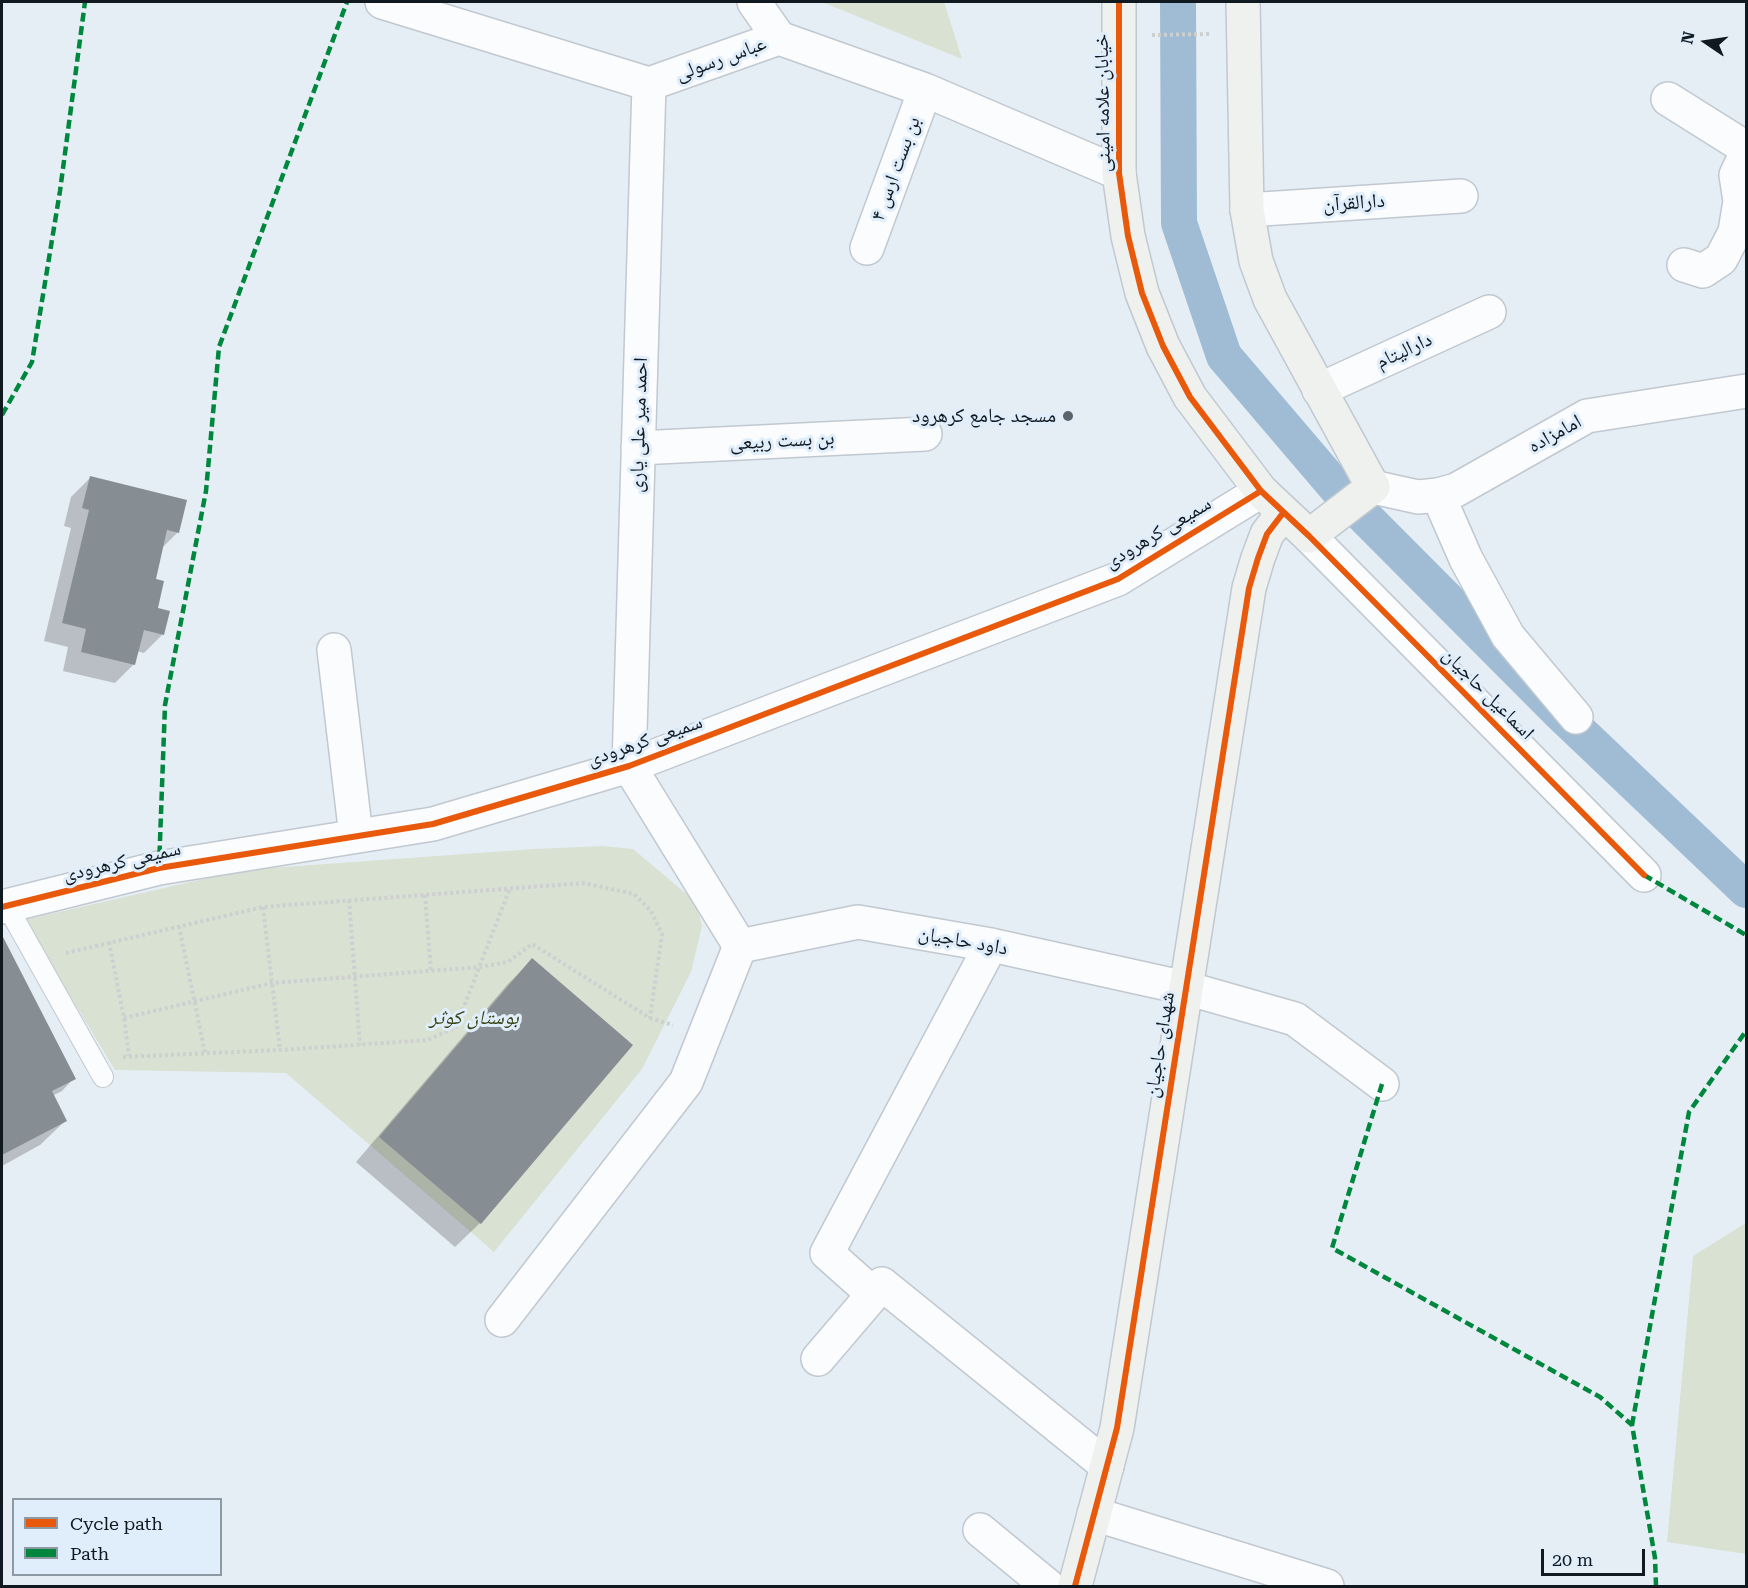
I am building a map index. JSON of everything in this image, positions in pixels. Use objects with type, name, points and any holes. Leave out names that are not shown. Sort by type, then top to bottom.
[{"type":"street","name":"عباس رسولی","points":[[382,2],[649,84],[779,38],[925,90],[1119,173]]},
{"type":"street","points":[[754,2],[779,38]]},
{"type":"street","name":"خیابان علامه امینی","points":[[1119,2],[1119,173],[1128,236],[1142,293],[1163,346],[1190,397],[1272,502],[1309,536]]},
{"type":"street","points":[[1242,2],[1247,210],[1256,261],[1270,299],[1373,487],[1309,536]]},
{"type":"street","name":"احمد میر علی یاری","points":[[629,766],[649,84]]},
{"type":"street","name":"بن بست ارس ۴","points":[[867,248],[925,90]]},
{"type":"street","points":[[1668,99],[1746,148]]},
{"type":"street","points":[[1684,265],[1703,271],[1721,260],[1735,232],[1740,201],[1736,175],[1746,154]]},
{"type":"street","name":"دارالقرآن","points":[[1247,210],[1461,196]]},
{"type":"street","name":"دارالیتام","points":[[1319,390],[1490,312]]},
{"type":"street","name":"امامزاده","points":[[1373,487],[1418,497],[1438,495],[1456,490],[1587,416],[1746,391]]},
{"type":"street","name":"بن بست ربیعی","points":[[638,448],[925,434]]},
{"type":"street","points":[[1438,495],[1466,559],[1508,636],[1576,717]]},
{"type":"street","name":"سمیعی کرهرودی","points":[[4,907],[159,868],[433,824],[629,766],[1118,579],[1272,502]]},
{"type":"street","name":"شهدای حاجیان","points":[[1075,1587],[1117,1428],[1250,588],[1267,534],[1272,502]]},
{"type":"street","name":"اسماعیل حاجیان","points":[[1309,536],[1644,875]]},
{"type":"street","points":[[334,650],[356,836]]},
{"type":"street","points":[[502,1320],[686,1082],[740,946],[629,766]]},
{"type":"street","name":"داود حاجیان","points":[[740,946],[858,922],[991,945],[1186,988],[1295,1019],[1382,1084]]},
{"type":"street","points":[[873,1294],[826,1253],[991,945]]},
{"type":"street","points":[[818,1359],[882,1284],[1107,1466]]},
{"type":"street","points":[[1094,1514],[1327,1587]]},
{"type":"street","points":[[980,1530],[1048,1587]]},
{"type":"lane","points":[[4,907],[37,960],[103,1077]]},
{"type":"path","points":[[1148,36],[1204,35]]},
{"type":"path","points":[[37,960],[263,907],[584,883],[634,894],[651,911],[662,934],[650,1018],[532,945],[508,962],[480,967],[272,984],[124,1018]]},
{"type":"path","points":[[93,1059],[428,1040],[456,1028],[510,888]]},
{"type":"path","points":[[425,895],[431,971]]},
{"type":"path","points":[[349,900],[360,1045]]},
{"type":"path","points":[[263,907],[280,1050]]},
{"type":"path","points":[[180,926],[205,1053]]},
{"type":"path","points":[[109,942],[129,1056]]},
{"type":"green space","points":[[822,2],[944,2],[962,59]]},
{"type":"green space","name":"بوستان کوثر","points":[[602,846],[633,849],[696,902],[702,926],[691,972],[642,1069],[494,1252],[286,1073],[115,1070],[24,920],[243,870]]},
{"type":"green space","points":[[1746,1223],[1746,1554],[1667,1542],[1693,1256]]},
{"type":"building","points":[[90,476],[187,500],[179,533],[167,530],[156,579],[164,581],[158,608],[170,611],[164,635],[144,630],[135,665],[81,652],[86,629],[62,623],[89,510],[82,508]]},
{"type":"building","points":[[2,935],[76,1079],[52,1091],[67,1121],[2,1155]]},
{"type":"building","points":[[532,958],[633,1045],[481,1224],[379,1137]]},
{"type":"waterway","points":[[1178,2],[1179,223],[1224,356],[1340,492],[1561,714],[1746,890]]},
{"type":"marked path","points":[[2,415],[32,362],[60,191],[85,2]]},
{"type":"marked path","points":[[159,868],[165,705],[206,491],[219,347],[347,2]]},
{"type":"marked path","points":[[1644,875],[1746,935]]},
{"type":"marked path","points":[[1632,1425],[1689,1112],[1746,1031]]},
{"type":"marked path","points":[[1382,1084],[1332,1248],[1600,1397],[1632,1425],[1655,1558],[1656,1586]]},
{"type":"cycle path","points":[[1119,2],[1119,173],[1128,236],[1142,293],[1163,346],[1190,397],[1261,491],[1309,536],[1644,875]]},
{"type":"cycle path","points":[[2,907],[159,868],[433,824],[629,766],[1118,579],[1261,491]]},
{"type":"cycle path","points":[[1075,1586],[1117,1428],[1249,588],[1267,534],[1283,513]]},
{"type":"place","name":"مسجد جامع کرهرود","points":[[1068,416]]}]
